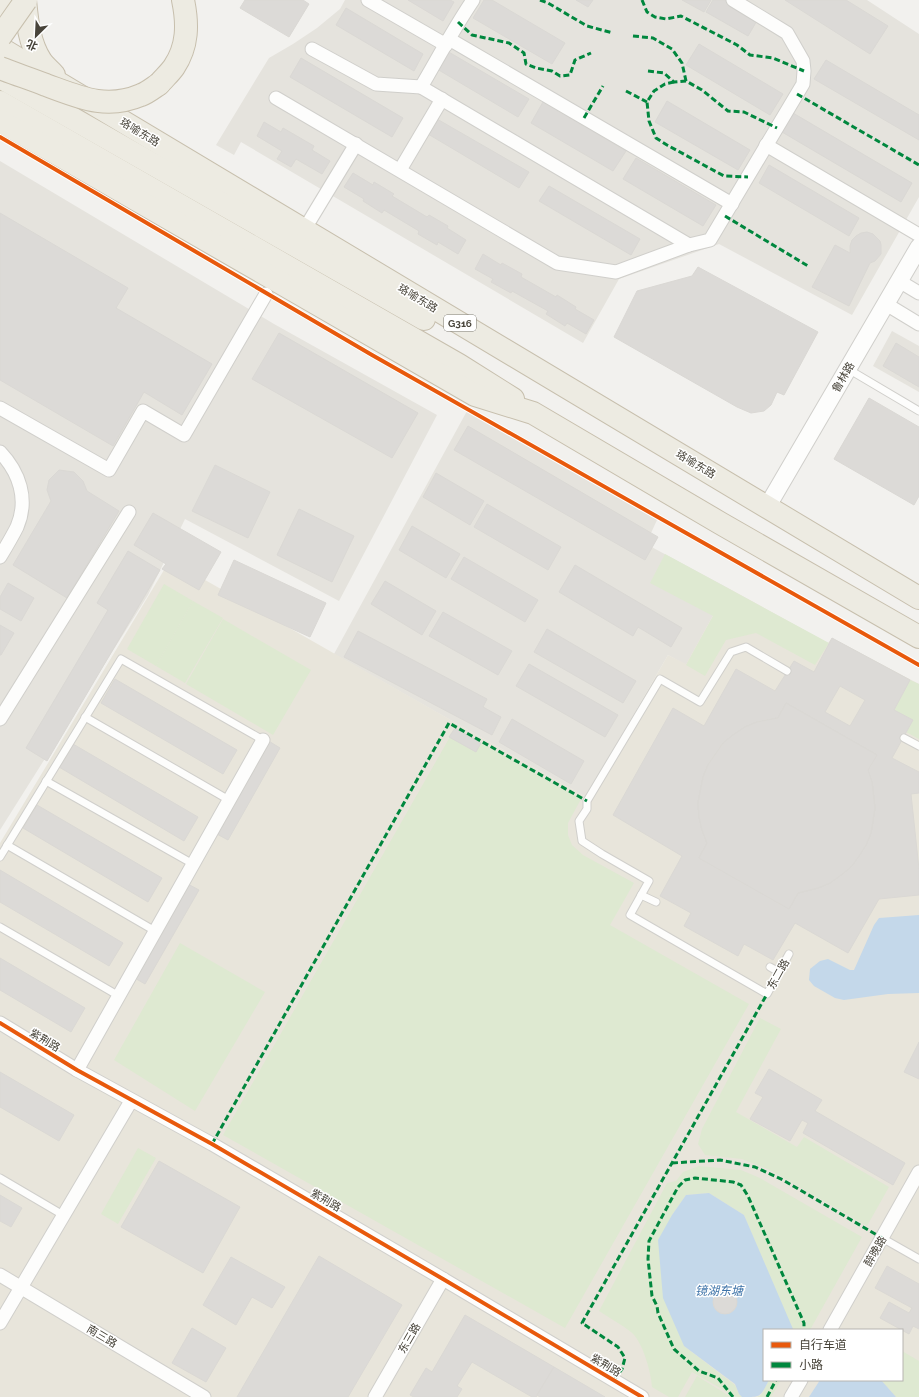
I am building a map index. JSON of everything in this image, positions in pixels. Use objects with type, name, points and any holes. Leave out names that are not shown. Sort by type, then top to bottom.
[{"type":"highway","points":[[0,16],[9,0]]},
{"type":"highway","points":[[0,37],[26,0]]},
{"type":"highway","points":[[26,0],[28,26],[41,62],[67,88]]},
{"type":"highway","points":[[0,68],[68,94],[91,101],[111,102],[127,100],[142,95],[158,84],[174,68],[183,49],[187,32],[183,0]]},
{"type":"highway","name":"珞喻东路","points":[[0,48],[919,598]]},
{"type":"highway","points":[[0,76],[471,346],[495,358],[554,379]]},
{"type":"highway","points":[[0,102],[459,365],[533,413],[720,523],[919,637]]},
{"type":"highway","points":[[0,121],[475,395],[533,413]]},
{"type":"street","points":[[368,0],[448,42],[732,204]]},
{"type":"street","points":[[421,87],[448,42],[458,22],[473,0]]},
{"type":"street","points":[[276,98],[557,263],[616,272],[710,240],[803,84],[803,61],[787,33],[733,0]]},
{"type":"street","points":[[312,49],[376,84],[421,87],[689,246]]},
{"type":"street","points":[[400,170],[442,99]]},
{"type":"street","points":[[304,230],[356,144]]},
{"type":"street","points":[[766,145],[919,236]]},
{"type":"street","name":"鲁林路","points":[[767,507],[919,247]]},
{"type":"street","points":[[899,281],[919,293]]},
{"type":"street","points":[[0,408],[109,470],[143,411],[184,435],[266,294]]},
{"type":"street","points":[[886,304],[919,324]]},
{"type":"street","points":[[0,452],[5,457],[19,481],[23,500],[17,525],[0,557]]},
{"type":"street","points":[[0,719],[129,512]]},
{"type":"street","points":[[77,1070],[263,740]]},
{"type":"street","name":"紫荆路","points":[[0,1023],[77,1070],[131,1101],[212,1144],[443,1278],[642,1397]]},
{"type":"street","points":[[0,1323],[131,1101]]},
{"type":"street","name":"醉晚路","points":[[831,1329],[919,1172]]},
{"type":"street","name":"南三路","points":[[0,1275],[204,1397]]},
{"type":"street","name":"东三路","points":[[375,1397],[443,1278]]},
{"type":"street","points":[[791,1397],[800,1381]]},
{"type":"lane","points":[[848,369],[919,411]]},
{"type":"lane","points":[[656,902],[642,895],[649,881],[582,841],[579,821],[587,809],[587,801],[660,679],[700,702],[731,652],[746,647],[787,671]]},
{"type":"lane","points":[[0,857],[121,659],[263,740]]},
{"type":"lane","points":[[85,717],[229,800]]},
{"type":"lane","points":[[904,738],[919,746]]},
{"type":"lane","points":[[46,781],[193,864]]},
{"type":"lane","points":[[7,845],[155,931]]},
{"type":"lane","name":"东二路","points":[[642,895],[630,915],[767,994],[789,954]]},
{"type":"lane","points":[[0,927],[119,996]]},
{"type":"lane","points":[[770,967],[779,972]]},
{"type":"lane","points":[[0,1178],[63,1214]]},
{"type":"lane","points":[[882,1238],[919,1259]]},
{"type":"shaded area","points":[[345,0],[867,0],[919,34],[919,197],[852,315],[719,244],[619,279],[583,343],[241,142],[234,155],[216,145],[269,58],[317,28],[340,9]]},
{"type":"shaded area","points":[[0,161],[274,324],[437,415],[339,601],[185,519],[148,595],[0,830]]},
{"type":"shaded area","points":[[892,331],[919,346],[919,392],[873,366]]},
{"type":"shaded area","points":[[467,411],[657,520],[646,544],[728,588],[686,665],[668,655],[586,797],[334,654]]},
{"type":"shaded area","points":[[170,560],[586,797],[668,655],[686,664],[728,588],[828,643],[832,638],[919,684],[919,1397],[0,1397],[0,843]]},
{"type":"green space","points":[[665,554],[829,643],[815,665],[756,633],[726,640],[705,676],[686,665],[713,616],[650,583]]},
{"type":"green space","points":[[164,584],[193,601],[156,666],[127,649]]},
{"type":"green space","points":[[193,601],[223,618],[185,683],[156,666]]},
{"type":"green space","points":[[223,619],[311,670],[273,735],[186,684]]},
{"type":"green space","points":[[910,680],[919,684],[919,739],[906,732],[913,720],[894,710]]},
{"type":"green space","points":[[455,728],[581,799],[568,823],[568,835],[572,845],[583,855],[634,883],[610,925],[749,1004],[565,1328],[223,1135]]},
{"type":"green space","points":[[180,943],[265,992],[195,1111],[114,1060]]},
{"type":"green space","points":[[760,1018],[781,1029],[736,1112],[797,1147],[804,1137],[889,1187],[867,1226],[770,1170],[742,1159],[705,1155],[698,1144],[702,1129]]},
{"type":"green space","points":[[138,1148],[156,1158],[118,1224],[101,1214]]},
{"type":"green space","points":[[699,1166],[741,1170],[760,1178],[862,1237],[811,1329],[792,1329],[744,1215],[709,1193],[686,1195],[672,1215],[684,1346],[735,1385],[742,1397],[736,1397],[692,1372],[678,1397],[669,1397],[652,1387],[646,1358],[635,1337],[627,1329],[599,1311],[667,1183],[676,1181],[683,1172]]},
{"type":"green space","points":[[903,1352],[919,1361],[919,1397],[896,1397],[882,1381],[903,1381]]},
{"type":"green space","points":[[697,1376],[731,1397],[685,1397]]},
{"type":"green space","points":[[768,1381],[780,1381],[771,1397],[757,1397],[761,1395]]},
{"type":"water","points":[[919,915],[919,993],[888,994],[844,1000],[835,998],[814,986],[809,980],[810,969],[820,961],[828,959],[850,970],[854,970],[874,925],[879,918]]},
{"type":"water","name":"镜湖东塘","points":[[709,1193],[744,1215],[793,1329],[763,1329],[763,1381],[768,1381],[760,1395],[753,1397],[742,1397],[739,1394],[735,1384],[684,1346],[663,1298],[658,1240],[672,1215],[686,1195]]},
{"type":"water","points":[[819,1381],[882,1381],[896,1397],[809,1397]]},
{"type":"building","points":[[245,0],[303,0],[309,4],[289,37],[240,8]]},
{"type":"building","points":[[408,0],[450,0],[454,2],[443,21]]},
{"type":"building","points":[[484,0],[492,0],[565,43],[552,64],[473,18]]},
{"type":"building","points":[[576,0],[593,0],[588,7]]},
{"type":"building","points":[[682,0],[711,0],[704,12]]},
{"type":"building","points":[[713,0],[725,0],[758,19],[748,36],[706,12]]},
{"type":"building","points":[[785,0],[846,0],[888,26],[870,54]]},
{"type":"building","points":[[346,8],[423,54],[414,71],[336,25]]},
{"type":"building","points":[[699,44],[783,94],[770,115],[686,65]]},
{"type":"building","points":[[447,51],[529,99],[518,117],[437,69]]},
{"type":"building","points":[[301,58],[403,118],[392,137],[290,77]]},
{"type":"building","points":[[826,60],[919,115],[919,140],[814,79]]},
{"type":"building","points":[[667,101],[750,150],[738,170],[655,122]]},
{"type":"building","points":[[543,102],[626,151],[613,171],[531,123]]},
{"type":"building","points":[[793,113],[912,183],[901,202],[782,132]]},
{"type":"building","points":[[437,119],[529,172],[519,188],[428,134]]},
{"type":"building","points":[[264,122],[281,132],[283,128],[314,146],[312,150],[330,161],[322,174],[296,159],[291,167],[277,159],[282,151],[257,136]]},
{"type":"building","points":[[636,158],[716,205],[703,226],[623,179]]},
{"type":"building","points":[[769,165],[859,218],[849,236],[759,183]]},
{"type":"building","points":[[353,173],[373,185],[374,182],[394,194],[392,196],[427,217],[429,215],[448,226],[447,228],[466,240],[458,254],[438,242],[437,245],[418,234],[419,231],[384,210],[382,213],[363,201],[364,199],[344,187]]},
{"type":"building","points":[[549,186],[640,239],[631,255],[539,201]]},
{"type":"building","points":[[0,213],[128,288],[116,308],[212,364],[182,415],[144,392],[113,446],[0,380]]},
{"type":"building","points":[[867,232],[873,234],[880,241],[881,254],[875,261],[870,263],[849,306],[812,287],[835,245],[850,253],[852,240],[861,233]]},
{"type":"building","points":[[483,254],[501,265],[502,263],[522,274],[521,277],[556,297],[557,295],[576,307],[575,309],[594,320],[586,334],[567,323],[565,326],[546,314],[548,311],[512,291],[511,293],[491,282],[493,279],[475,269]]},
{"type":"building","points":[[698,267],[818,332],[784,395],[777,392],[771,405],[764,411],[751,413],[737,407],[614,337],[637,291],[692,276]]},
{"type":"building","points":[[279,333],[418,413],[392,458],[252,379]]},
{"type":"building","points":[[896,343],[919,357],[919,387],[883,366]]},
{"type":"building","points":[[869,398],[919,427],[919,496],[914,505],[834,459]]},
{"type":"building","points":[[468,426],[658,537],[645,560],[454,450]]},
{"type":"building","points":[[215,465],[270,492],[248,538],[192,511]]},
{"type":"building","points":[[59,470],[74,472],[83,481],[87,491],[119,511],[67,598],[13,565],[51,501],[47,490],[49,480]]},
{"type":"building","points":[[436,473],[484,501],[470,525],[423,497]]},
{"type":"building","points":[[487,504],[561,547],[548,570],[474,527]]},
{"type":"building","points":[[299,509],[354,536],[332,582],[277,555]]},
{"type":"building","points":[[153,513],[221,552],[199,590],[162,569],[166,564],[134,545]]},
{"type":"building","points":[[412,526],[460,554],[446,578],[399,550]]},
{"type":"building","points":[[128,551],[160,570],[47,761],[26,748],[108,610],[97,603]]},
{"type":"building","points":[[464,557],[538,600],[525,622],[451,579]]},
{"type":"building","points":[[234,560],[326,603],[310,637],[218,595]]},
{"type":"building","points":[[575,565],[682,628],[671,647],[638,627],[633,636],[559,592]]},
{"type":"building","points":[[385,581],[436,611],[422,635],[371,604]]},
{"type":"building","points":[[8,583],[34,598],[21,621],[0,609],[0,597]]},
{"type":"building","points":[[443,612],[512,651],[498,675],[429,636]]},
{"type":"building","points":[[0,625],[14,633],[1,655],[0,655]]},
{"type":"building","points":[[547,629],[636,681],[623,703],[534,652]]},
{"type":"building","points":[[358,631],[487,699],[483,707],[501,717],[492,735],[344,657]]},
{"type":"building","points":[[832,638],[910,680],[894,710],[913,720],[892,758],[919,772],[919,793],[911,794],[919,869],[919,895],[879,899],[848,953],[795,923],[773,960],[744,944],[738,956],[684,926],[691,913],[660,896],[682,856],[613,815],[673,708],[704,726],[736,669],[775,691],[794,661],[814,672]],"holes":[[[840,686],[865,700],[850,726],[825,712]],[[786,703],[877,755],[868,770],[872,782],[875,808],[871,833],[866,845],[851,867],[830,883],[798,893],[789,909],[699,858],[707,843],[699,817],[698,803],[703,777],[708,765],[723,743],[745,727],[757,722],[778,718]]]},
{"type":"building","points":[[529,664],[618,715],[605,737],[516,686]]},
{"type":"building","points":[[115,679],[237,750],[223,774],[101,703]]},
{"type":"building","points":[[786,703],[877,755],[868,770],[872,782],[875,808],[871,833],[866,845],[851,867],[830,883],[798,893],[789,909],[699,858],[707,843],[699,817],[698,803],[703,777],[708,765],[723,743],[745,727],[757,722],[778,718]]},
{"type":"building","points":[[512,719],[584,761],[571,784],[499,742]]},
{"type":"building","points":[[455,728],[481,743],[476,752],[449,737]]},
{"type":"building","points":[[267,740],[280,748],[228,840],[215,833]]},
{"type":"building","points":[[73,744],[198,817],[184,841],[59,767]]},
{"type":"building","points":[[37,805],[162,878],[148,902],[23,828]]},
{"type":"building","points":[[0,870],[123,943],[109,966],[0,902]]},
{"type":"building","points":[[186,883],[199,890],[145,984],[133,977]]},
{"type":"building","points":[[0,958],[85,1008],[71,1032],[0,990]]},
{"type":"building","points":[[919,1042],[919,1079],[904,1072]]},
{"type":"building","points":[[769,1069],[822,1100],[815,1111],[905,1163],[893,1185],[803,1133],[808,1123],[802,1120],[790,1141],[750,1119],[763,1097],[755,1093]]},
{"type":"building","points":[[0,1072],[74,1115],[59,1141],[0,1107]]},
{"type":"building","points":[[159,1161],[240,1207],[203,1273],[121,1227]]},
{"type":"building","points":[[0,1195],[22,1208],[11,1227],[0,1221]]},
{"type":"building","points":[[319,1256],[402,1305],[348,1397],[237,1397]]},
{"type":"building","points":[[231,1257],[285,1287],[272,1308],[252,1297],[236,1325],[203,1305]]},
{"type":"building","points":[[887,1266],[919,1284],[919,1329],[913,1326],[909,1334],[903,1331],[903,1329],[900,1329],[880,1318],[889,1302],[909,1313],[912,1308],[875,1288]]},
{"type":"building","points":[[725,1290],[734,1293],[737,1302],[734,1311],[725,1314],[716,1311],[713,1302],[716,1293]]},
{"type":"building","points":[[465,1315],[554,1367],[536,1397],[532,1397],[472,1362],[457,1386],[462,1389],[457,1397],[414,1397],[410,1395],[426,1368],[432,1372]]},
{"type":"building","points":[[192,1328],[226,1348],[206,1382],[172,1363]]},
{"type":"building","points":[[554,1367],[605,1397],[540,1397],[537,1395]]},
{"type":"marked path","points":[[540,0],[548,3],[587,26],[613,33]]},
{"type":"marked path","points":[[642,0],[647,12],[655,17],[666,19],[681,16],[737,45],[750,55],[773,58],[804,71]]},
{"type":"marked path","points":[[458,22],[472,35],[509,43],[524,53],[526,64],[536,68],[552,71],[560,76],[570,75],[575,60],[591,53]]},
{"type":"marked path","points":[[633,36],[653,38],[672,49],[682,63],[686,81]]},
{"type":"marked path","points":[[648,71],[664,73],[674,82],[686,81],[702,90],[728,111],[744,112],[777,128]]},
{"type":"marked path","points":[[674,82],[665,84],[654,91],[647,102],[649,121],[656,138],[724,176],[748,177]]},
{"type":"marked path","points":[[584,118],[603,86]]},
{"type":"marked path","points":[[626,91],[647,102]]},
{"type":"marked path","points":[[797,94],[919,165]]},
{"type":"marked path","points":[[725,216],[808,266]]},
{"type":"marked path","points":[[212,1144],[449,723],[587,801]]},
{"type":"marked path","points":[[614,1380],[622,1369],[625,1358],[618,1347],[582,1323],[767,994]]},
{"type":"marked path","points":[[672,1163],[720,1160],[755,1167],[783,1180],[882,1238]]},
{"type":"marked path","points":[[733,1397],[718,1378],[699,1371],[674,1349],[652,1296],[648,1259],[649,1241],[678,1187],[685,1180],[695,1178],[733,1182],[741,1185],[748,1196],[804,1323],[804,1329]]},
{"type":"marked path","points":[[767,1397],[775,1381]]},
{"type":"cycle path","points":[[0,137],[372,355],[919,665]]},
{"type":"cycle path","points":[[0,1023],[77,1070],[212,1144],[642,1397]]}]
